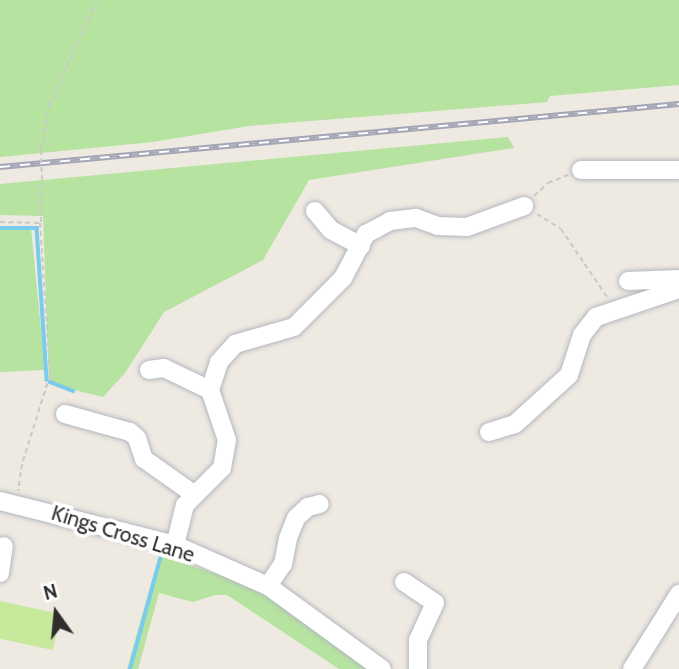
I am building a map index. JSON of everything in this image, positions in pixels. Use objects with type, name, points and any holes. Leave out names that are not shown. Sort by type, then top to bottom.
[{"type":"street","points":[[581,170],[679,170]]},
{"type":"street","points":[[175,545],[185,505],[222,468],[227,440],[210,390],[219,362],[235,344],[294,327],[343,278],[366,234],[390,221],[416,218],[438,226],[467,227],[524,205]]},
{"type":"street","points":[[315,211],[331,230],[361,246]]},
{"type":"street","points":[[628,281],[679,279]]},
{"type":"street","points":[[489,432],[515,424],[569,374],[582,335],[596,317],[679,289]]},
{"type":"street","points":[[157,369],[210,390]]},
{"type":"street","points":[[65,414],[130,432],[137,439],[144,459],[195,495]]},
{"type":"street","name":"Kings Cross Lane","points":[[8,502],[175,545],[268,586],[382,669]]},
{"type":"street","points":[[268,586],[283,564],[288,538],[296,518],[308,507],[320,504]]},
{"type":"street","points":[[0,573],[4,546]]},
{"type":"street","points":[[404,582],[435,603],[418,640],[418,669]]},
{"type":"street","points":[[632,669],[679,594]]},
{"type":"path","points":[[8,502],[50,375],[40,223],[41,150],[49,106],[97,0]]},
{"type":"path","points":[[581,170],[548,183],[524,205],[561,229],[608,300],[626,307]]},
{"type":"path","points":[[0,222],[40,223]]},
{"type":"green space","points":[[0,0],[679,0],[679,85],[550,96],[547,102],[249,126],[153,142],[0,157]]},
{"type":"green space","points":[[508,137],[514,148],[309,180],[263,260],[164,312],[125,373],[103,397],[49,384],[43,216],[0,215],[0,184]]},
{"type":"green space","points":[[0,226],[31,228],[45,370],[0,372]]},
{"type":"green space","points":[[159,555],[258,588],[369,669],[339,669],[227,595],[215,595],[193,602],[159,593],[138,669],[127,669]]},
{"type":"green space","points":[[0,601],[61,614],[53,650],[0,639]]},
{"type":"waterway","points":[[0,228],[37,228],[47,380]]},
{"type":"waterway","points":[[50,382],[73,391]]},
{"type":"waterway","points":[[130,669],[160,559]]},
{"type":"railway","points":[[0,167],[679,104]]}]
